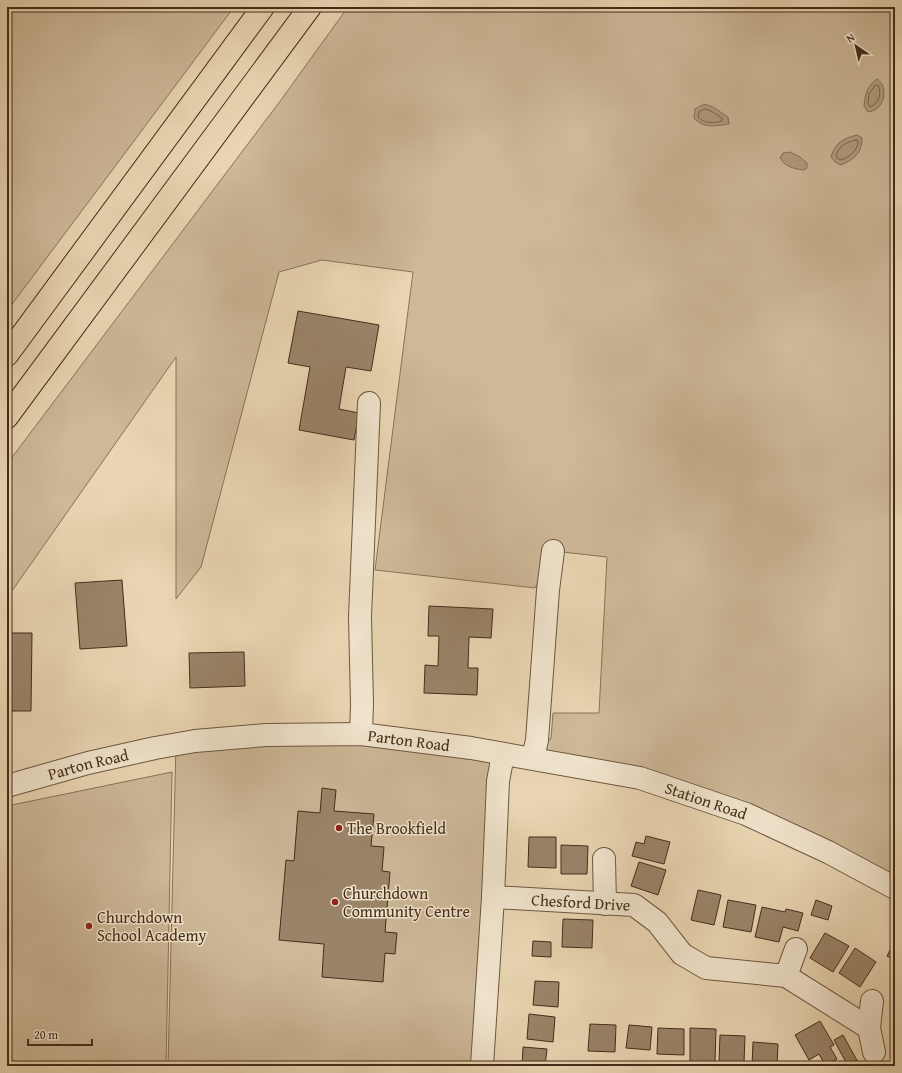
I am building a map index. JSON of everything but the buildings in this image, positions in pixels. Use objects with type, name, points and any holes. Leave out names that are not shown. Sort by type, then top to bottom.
[{"type":"highway","points":[[7,355],[263,7]]},
{"type":"highway","points":[[7,417],[310,7]]},
{"type":"street","points":[[361,734],[362,704],[360,617],[369,402]]},
{"type":"street","points":[[533,758],[537,740],[548,590],[553,551]]},
{"type":"street","name":"Parton Road","points":[[7,786],[88,763],[155,748],[195,741],[266,735],[361,734],[471,748],[503,754]]},
{"type":"street","points":[[482,1066],[493,898],[498,781],[503,754]]},
{"type":"street","name":"Station Road","points":[[503,754],[533,758],[640,778],[746,814],[828,852],[895,888]]},
{"type":"street","points":[[604,859],[605,904]]},
{"type":"street","name":"Chesford Drive","points":[[493,898],[634,905],[657,922],[682,954],[706,968],[786,976],[869,1028]]},
{"type":"street","points":[[786,976],[796,949]]},
{"type":"street","points":[[872,1001],[869,1028],[874,1052]]},
{"type":"shaded area","points":[[7,7],[234,7],[7,311]]},
{"type":"shaded area","points":[[348,7],[895,7],[895,888],[746,814],[533,758],[537,740],[551,739],[553,713],[599,713],[607,557],[553,551],[535,588],[375,570],[413,272],[322,260],[279,272],[201,567],[176,599],[176,357],[7,598],[7,464],[281,100]]},
{"type":"shaded area","points":[[266,735],[503,755],[482,1066],[168,1066],[176,745]]},
{"type":"shaded area","name":"Churchdown School Academy","points":[[172,772],[166,1066],[7,1066],[7,806]]},
{"type":"water","points":[[877,79],[883,86],[883,99],[881,104],[875,110],[868,112],[864,106],[866,94],[871,84]]},
{"type":"water","points":[[704,104],[713,107],[728,117],[729,124],[710,126],[702,124],[694,118],[695,109]]},
{"type":"water","points":[[857,135],[862,138],[862,144],[859,152],[853,158],[841,165],[835,162],[831,157],[837,145],[847,138]]},
{"type":"water","points":[[790,152],[800,157],[807,163],[807,168],[804,170],[797,169],[785,164],[780,158],[783,153]]},
{"type":"place","name":"The Brookfield","points":[[339,828]]},
{"type":"place","name":"Churchdown Community Centre","points":[[335,902]]},
{"type":"place","name":"Churchdown School Academy","points":[[89,926]]}]
